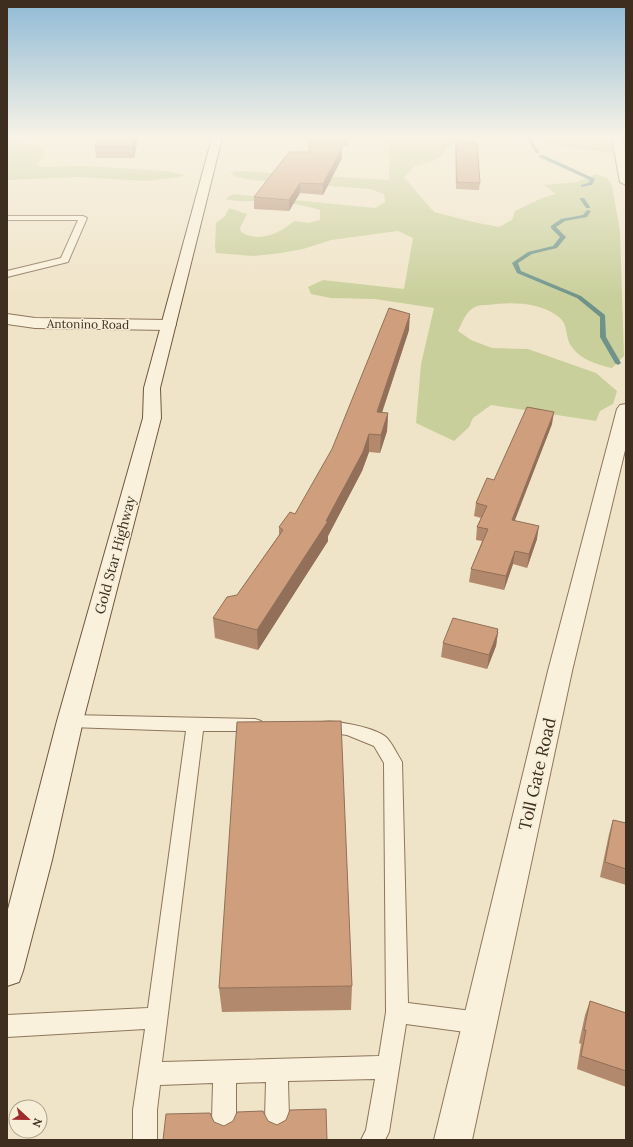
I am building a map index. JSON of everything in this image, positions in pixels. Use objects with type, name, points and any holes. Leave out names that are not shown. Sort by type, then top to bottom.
[{"type":"main road","name":"Gold Star Highway","points":[[7,971],[38,860],[70,721],[152,418],[152,388],[203,192]]},
{"type":"main road","name":"Antonino Road","points":[[7,319],[57,324],[168,325]]},
{"type":"main road","name":"Toll Gate Road","points":[[453,1140],[560,671],[626,409]]},
{"type":"lane","points":[[7,218],[83,218],[65,260],[7,274]]},
{"type":"lane","points":[[70,721],[195,725],[268,725]]},
{"type":"lane","points":[[145,1140],[145,1110],[195,725]]},
{"type":"lane","points":[[305,726],[349,729],[380,741],[393,762],[397,1012],[377,1132],[374,1140]]},
{"type":"lane","points":[[397,1012],[480,1023]]},
{"type":"lane","points":[[7,1026],[157,1018]]},
{"type":"lane","points":[[150,1074],[388,1067]]},
{"type":"lane","points":[[277,1070],[277,1118]]},
{"type":"lane","points":[[224,1119],[225,1072]]},
{"type":"green space","points":[[377,192],[416,192],[434,212],[499,227],[512,220],[515,211],[542,198],[556,194],[553,192],[613,192],[620,231],[624,356],[612,368],[600,365],[582,356],[572,348],[563,321],[556,315],[532,305],[506,303],[477,306],[467,314],[458,331],[471,340],[492,348],[528,349],[596,373],[617,391],[613,404],[600,411],[596,421],[491,405],[473,418],[469,427],[454,441],[416,423],[421,364],[434,308],[375,299],[331,298],[311,294],[308,287],[323,280],[404,289],[413,238],[398,231],[331,240],[303,249],[281,253],[253,256],[216,253],[216,223],[225,216],[229,208],[247,214],[240,228],[241,232],[255,237],[269,236],[282,230],[294,221],[309,223],[320,220],[320,210],[297,204],[280,202],[237,201],[225,199],[233,194],[375,208],[385,202],[384,194]]},
{"type":"building","points":[[258,192],[294,192],[289,200],[254,197]]},
{"type":"building","points":[[389,308],[410,314],[377,412],[388,413],[381,435],[369,434],[363,452],[326,521],[328,521],[257,630],[213,618],[227,597],[237,595],[283,530],[279,527],[290,512],[295,514],[332,449]]},
{"type":"building","points":[[527,407],[554,412],[512,520],[539,526],[529,554],[515,551],[506,576],[471,569],[488,529],[477,527],[487,506],[476,503],[487,478],[494,480]]},
{"type":"building","points":[[453,618],[498,629],[489,655],[443,643]]},
{"type":"building","points":[[341,721],[352,986],[219,988],[237,722]]},
{"type":"building","points":[[613,820],[626,823],[626,869],[605,862]]},
{"type":"building","points":[[590,1001],[626,1013],[626,1071],[581,1056],[586,1030],[584,1030]]},
{"type":"building","points":[[326,1109],[327,1140],[163,1140],[166,1114],[210,1113],[214,1122],[224,1126],[233,1121],[237,1112],[263,1111],[268,1121],[277,1125],[286,1120],[290,1110]]},
{"type":"waterway","points":[[582,199],[588,207]]},
{"type":"waterway","points":[[589,211],[585,216],[563,220],[553,227],[563,237],[555,247],[530,253],[515,263],[519,272],[579,297],[603,316],[603,337],[618,363]]}]
